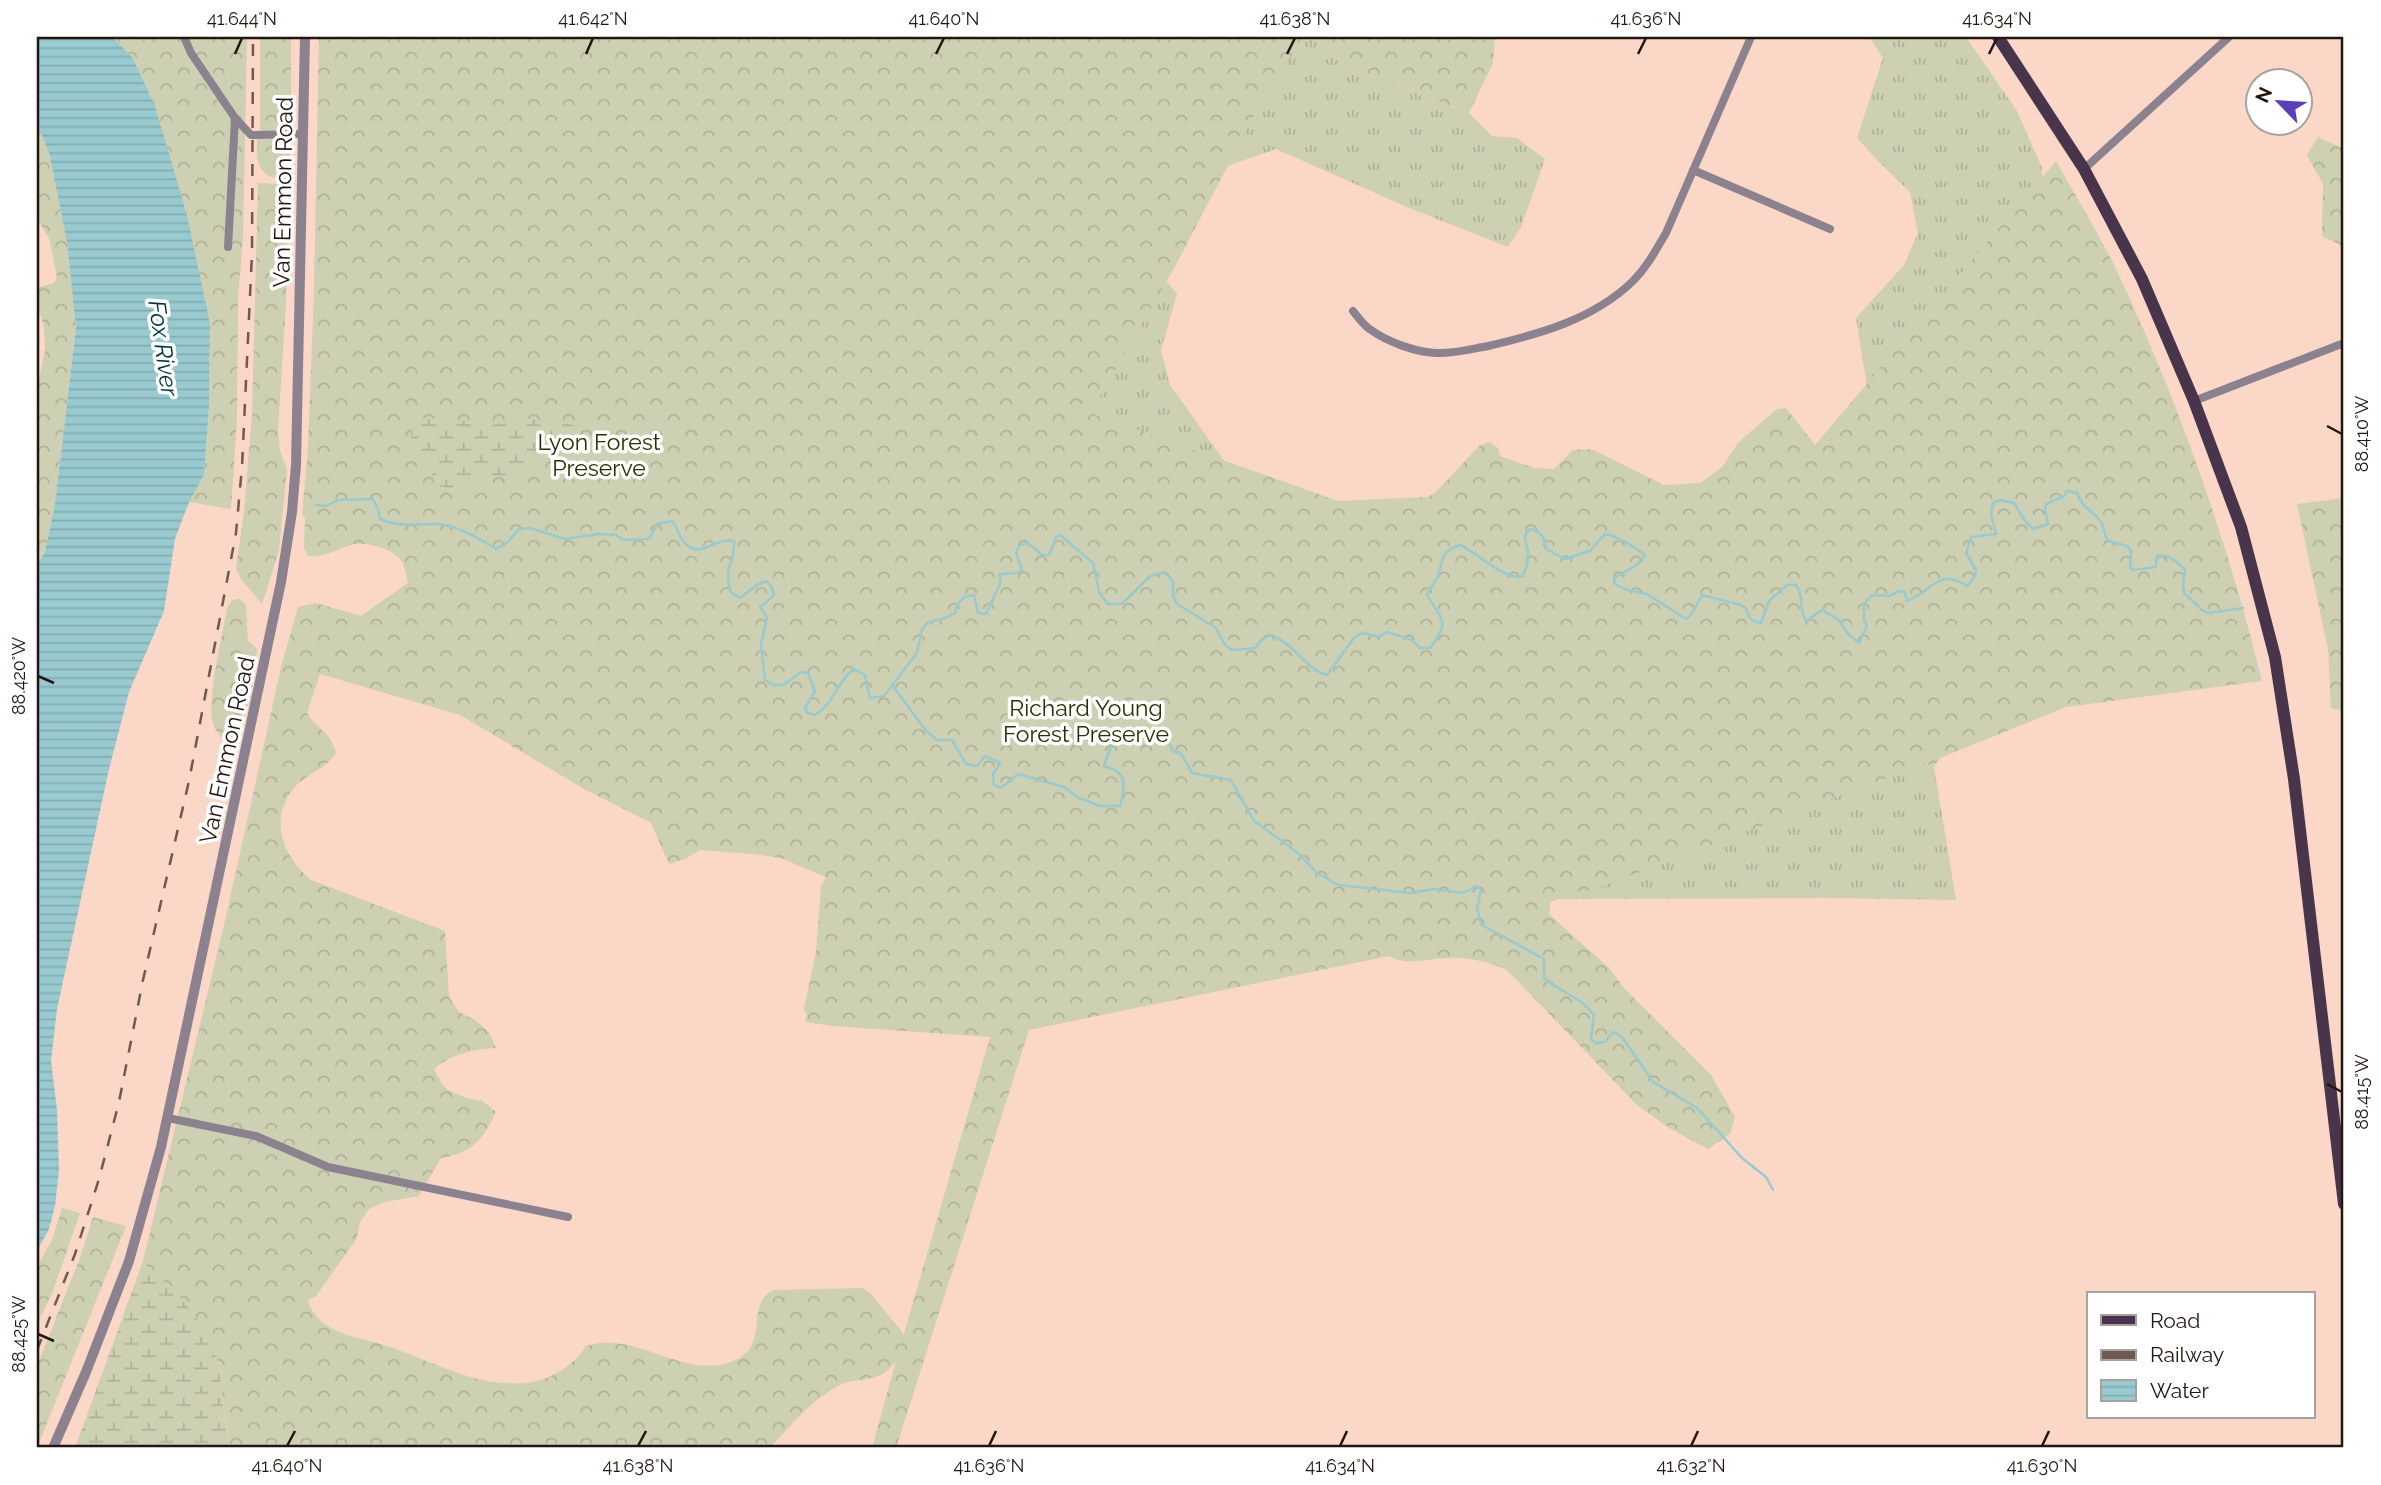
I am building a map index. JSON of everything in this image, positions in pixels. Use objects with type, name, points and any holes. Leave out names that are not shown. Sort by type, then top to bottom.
[{"type":"main road","points":[[1998,37],[2084,169],[2142,279],[2194,401],[2241,527],[2276,657],[2299,816],[2344,1204]]},
{"type":"street","points":[[184,37],[191,53],[235,118],[251,135],[303,134]]},
{"type":"street","name":"Van Emmon Road","points":[[53,1448],[129,1261],[152,1184],[263,673],[286,554],[296,465],[305,37]]},
{"type":"street","points":[[1353,311],[1369,330],[1413,349],[1436,353],[1461,352],[1551,329],[1579,318],[1617,294],[1649,261],[1666,233],[1751,37]]},
{"type":"street","points":[[2084,169],[2229,37]]},
{"type":"street","points":[[228,247],[235,118]]},
{"type":"street","points":[[1693,170],[1830,229]]},
{"type":"street","points":[[2194,401],[2344,343]]},
{"type":"street","points":[[168,1118],[256,1136],[328,1167],[568,1217]]},
{"type":"green space","points":[[112,37],[247,37],[243,237],[238,299],[237,420],[231,509],[189,502],[204,475],[209,407],[210,324],[132,57]]},
{"type":"green space","points":[[260,37],[291,37],[291,120],[288,132],[260,132]]},
{"type":"green space","points":[[319,37],[1304,37],[1265,95],[1173,270],[1090,413],[1338,501],[1427,497],[1434,494],[1480,445],[1490,442],[1498,448],[1500,456],[1535,468],[1554,469],[1573,450],[1591,449],[1664,485],[1700,483],[1722,467],[1738,443],[1777,409],[1786,408],[1815,445],[2056,161],[2116,269],[2180,419],[2217,523],[2262,681],[2066,707],[1940,758],[1934,767],[1926,763],[1593,890],[1552,894],[1549,914],[1610,969],[1624,988],[1711,1075],[1735,1117],[1730,1134],[1708,1149],[1669,1128],[1637,1105],[1507,970],[1486,962],[1463,958],[1403,961],[1389,956],[1029,1030],[896,1448],[872,1448],[896,1361],[876,1377],[847,1383],[828,1392],[801,1414],[770,1448],[232,1448],[221,1382],[210,1343],[187,1306],[143,1261],[225,921],[282,663],[298,607],[316,603],[361,616],[408,583],[400,559],[382,548],[356,544],[326,554],[308,556],[304,548],[305,517],[302,515],[308,448]],"holes":[[[320,674],[460,715],[584,789],[651,823],[669,864],[700,850],[753,854],[781,858],[826,877],[821,886],[816,952],[804,1009],[807,1015],[805,1022],[990,1037],[903,1337],[903,1333],[863,1288],[773,1290],[760,1305],[756,1333],[748,1351],[723,1364],[706,1366],[688,1363],[636,1347],[600,1343],[586,1346],[568,1366],[552,1376],[534,1382],[507,1383],[454,1372],[387,1346],[344,1334],[327,1326],[314,1313],[308,1300],[316,1296],[357,1238],[360,1222],[369,1209],[385,1202],[419,1196],[441,1158],[461,1153],[475,1144],[496,1112],[483,1101],[466,1098],[448,1090],[434,1069],[463,1053],[496,1048],[489,1032],[475,1020],[459,1012],[449,997],[445,931],[311,880],[301,871],[286,849],[282,837],[282,812],[294,788],[336,753],[327,735],[307,713]]]},
{"type":"green space","points":[[1026,37],[1311,37],[1343,65],[1469,113],[1492,136],[1517,138],[1545,159],[1521,227],[1508,247],[1409,208],[1276,149],[1221,168],[1163,277],[1177,294],[1161,350],[1170,385],[1245,490],[1071,422]]},
{"type":"green space","points":[[1311,37],[1495,37],[1493,63],[1469,113],[1343,65]]},
{"type":"green space","points":[[1869,37],[1966,37],[2017,111],[2042,168],[2041,189],[1880,466],[1856,318],[1904,265],[1918,233],[1910,192],[1857,138],[1883,58]]},
{"type":"green space","points":[[37,125],[49,151],[67,242],[76,328],[55,504],[45,552],[37,565],[37,389],[45,349],[44,328],[37,311],[37,288],[54,283],[57,277],[49,238],[37,219]]},
{"type":"green space","points":[[289,137],[289,182],[271,177],[261,168],[257,138]]},
{"type":"green space","points":[[2318,137],[2344,149],[2344,247],[2322,236],[2323,184],[2307,155]]},
{"type":"green space","points":[[258,183],[277,184],[286,187],[288,192],[286,304],[278,429],[280,451],[287,469],[279,550],[262,604],[241,579],[236,568],[244,512],[252,414]]},
{"type":"green space","points":[[416,418],[464,421],[487,427],[517,418],[577,426],[574,438],[512,475],[476,480],[456,490],[435,485],[430,465],[415,451],[411,434]]},
{"type":"green space","points":[[2344,498],[2344,711],[2331,708],[2328,649],[2297,504]]},
{"type":"green space","points":[[240,599],[246,605],[248,641],[257,649],[249,701],[244,713],[234,719],[234,736],[230,746],[218,733],[211,713],[227,608],[232,600]]},
{"type":"green space","points":[[1914,757],[1934,767],[1956,900],[1559,899],[1541,905],[1500,769]]},
{"type":"green space","points":[[62,1208],[80,1213],[53,1291],[37,1324],[37,1266],[52,1240]]},
{"type":"green space","points":[[93,1217],[126,1226],[37,1448],[37,1366],[80,1258]]},
{"type":"green space","points":[[143,1261],[176,1293],[200,1323],[213,1348],[232,1448],[75,1448]]},
{"type":"water","name":"Fox River","points":[[37,37],[112,37],[132,57],[155,106],[187,215],[210,324],[209,407],[204,475],[189,502],[175,539],[164,611],[129,692],[109,769],[57,1009],[51,1061],[57,1110],[59,1170],[49,1229],[37,1251],[37,565],[45,552],[55,504],[76,328],[67,242],[49,152],[37,125]]},
{"type":"waterway","points":[[316,505],[326,506],[338,500],[373,499],[380,519],[387,522],[450,526],[467,532],[496,549],[508,542],[519,529],[530,528],[565,539],[599,534],[616,535],[623,540],[649,539],[657,524],[672,521],[685,543],[693,548],[734,541],[728,576],[731,592],[740,598],[766,581],[774,595],[760,607],[767,617],[761,645],[765,680],[780,685],[800,672],[808,673],[815,691],[805,708],[807,713],[815,715],[827,705],[843,680],[854,669],[865,675],[870,698],[884,696],[917,653],[922,629],[928,622],[955,613],[957,605],[964,597],[974,595],[978,613],[986,614],[1000,584],[1000,574],[1022,570],[1016,552],[1020,545],[1028,543],[1042,555],[1049,555],[1056,537],[1060,535],[1093,563],[1099,592],[1108,604],[1122,604],[1150,576],[1164,572],[1173,581],[1173,595],[1177,604],[1216,628],[1225,645],[1232,650],[1255,648],[1261,640],[1270,635],[1286,643],[1312,667],[1327,675],[1354,638],[1362,633],[1379,637],[1387,632],[1412,640],[1420,648],[1430,648],[1437,639],[1442,621],[1427,595],[1446,553],[1460,545],[1508,574],[1523,576],[1528,557],[1525,536],[1531,529],[1542,536],[1546,549],[1565,559],[1590,551],[1605,534],[1626,542],[1645,555],[1639,563],[1614,579],[1615,584],[1627,590],[1647,594],[1686,619],[1702,595],[1741,605],[1746,608],[1750,618],[1761,623],[1769,601],[1787,585],[1796,585],[1801,595],[1806,621],[1822,610],[1840,621],[1848,634],[1859,643],[1867,625],[1864,620],[1864,604],[1872,595],[1890,596],[1898,591],[1905,592],[1907,601],[1942,580],[1949,579],[1967,586],[1974,578],[1976,570],[1966,553],[1971,537],[1996,534],[1991,514],[1993,503],[2000,500],[2014,503],[2033,529],[2048,524],[2046,504],[2063,497],[2067,491],[2077,493],[2082,503],[2099,519],[2108,541],[2127,546],[2131,551],[2130,567],[2133,570],[2156,567],[2157,556],[2169,557],[2185,570],[2184,593],[2202,610],[2208,613],[2243,608]]},
{"type":"waterway","points":[[893,686],[926,731],[937,740],[952,740],[966,764],[977,766],[985,756],[1000,763],[993,774],[994,785],[1001,788],[1018,774],[1064,787],[1079,798],[1100,806],[1120,806],[1123,780],[1118,772],[1104,766],[1110,749],[1117,739],[1160,730],[1174,752],[1181,753],[1192,773],[1231,780],[1254,821],[1297,852],[1317,873],[1338,885],[1410,893],[1434,889],[1463,893],[1476,886],[1481,890],[1477,909],[1482,925],[1544,959],[1544,978],[1583,1004],[1594,1015],[1591,1039],[1596,1043],[1605,1042],[1613,1032],[1622,1037],[1653,1082],[1697,1108],[1742,1158],[1766,1177],[1773,1190]]},
{"type":"railway","points":[[37,1350],[75,1254],[99,1179],[119,1102],[143,980],[189,781],[236,533],[242,467],[252,253],[253,37]]},
{"type":"park label","name":"Lyon Forest Preserve","points":[[599,455]]},
{"type":"park label","name":"Richard Young Forest Preserve","points":[[1086,721]]}]
